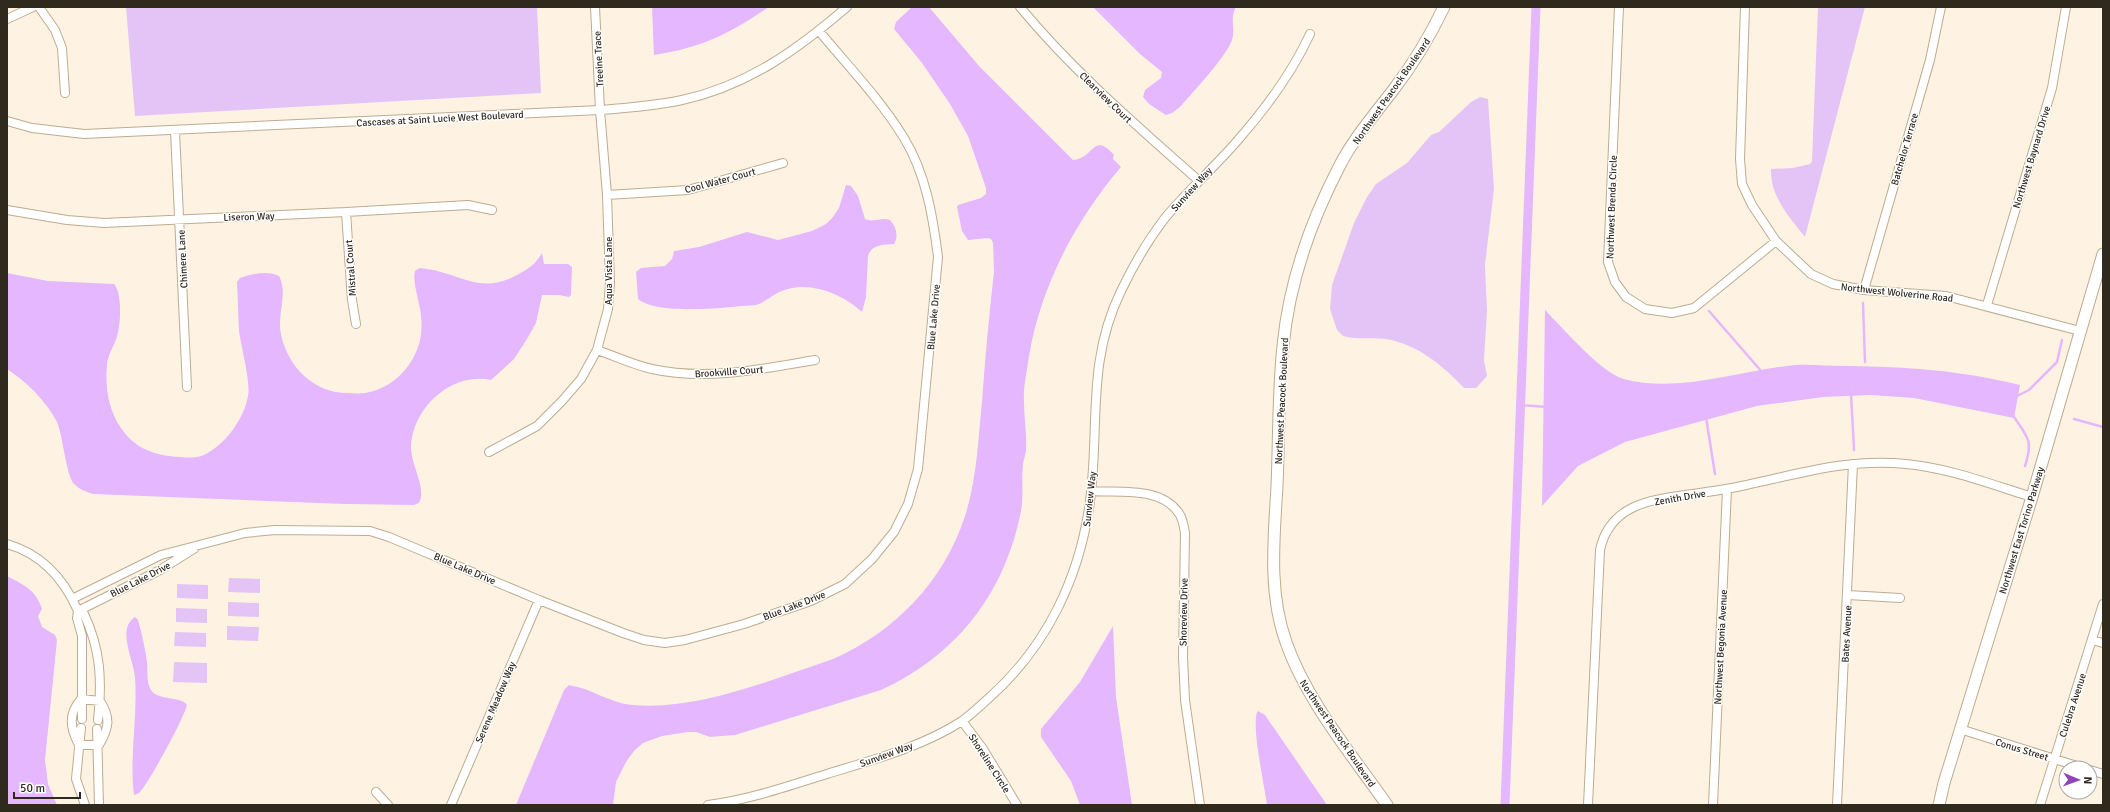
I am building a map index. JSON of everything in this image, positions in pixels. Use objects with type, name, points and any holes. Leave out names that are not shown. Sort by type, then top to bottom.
[{"type":"street","points":[[7,19],[33,7]]},
{"type":"street","points":[[39,7],[55,30],[62,48],[65,93]]},
{"type":"street","name":"Treeine Trace","points":[[595,7],[600,110]]},
{"type":"street","name":"Cascases at Saint Lucie West Boulevard","points":[[7,121],[32,128],[84,134],[600,110],[682,100],[722,88],[758,72],[796,49],[847,7]]},
{"type":"street","name":"Clearview Court","points":[[1020,7],[1040,31],[1116,107],[1198,180]]},
{"type":"street","name":"Northwest Peacock Boulevard","points":[[1387,805],[1314,700],[1300,676],[1286,642],[1277,613],[1273,569],[1283,346],[1298,272],[1317,213],[1340,165],[1361,132],[1426,43],[1444,7]]},
{"type":"street","name":"Northwest Brenda Circle","points":[[1618,7],[1608,262],[1615,282],[1626,297],[1645,309],[1672,313],[1694,308],[1776,241]]},
{"type":"street","name":"Northwest Wolverine Road","points":[[1745,7],[1740,159],[1742,184],[1752,205],[1776,241],[1811,274],[1833,284],[1864,290],[1946,296],[1987,305],[2080,331]]},
{"type":"street","name":"Batchelor Terrace","points":[[1864,290],[1930,60],[1941,7]]},
{"type":"street","name":"Northwest Baynard Drive","points":[[1987,305],[2052,88],[2066,7]]},
{"type":"street","name":"Blue Lake Drive","points":[[72,599],[161,555],[245,533],[275,530],[370,531],[394,539],[539,600],[644,640],[665,643],[685,640],[811,601],[845,584],[872,559],[894,532],[908,504],[918,469],[938,257],[934,225],[917,165],[904,139],[870,91],[819,31]]},
{"type":"street","name":"Sunview Way","points":[[708,805],[736,803],[876,759],[924,740],[962,721],[1010,679],[1036,647],[1058,609],[1074,573],[1087,528],[1092,491],[1097,369],[1106,327],[1120,292],[1140,256],[1165,219],[1198,180],[1237,141],[1269,103],[1298,60],[1310,34]]},
{"type":"street","name":"Aqua Vista Lane","points":[[490,452],[537,426],[581,379],[597,350],[608,309],[610,289],[607,195],[600,110]]},
{"type":"street","name":"Chimere Lane","points":[[175,130],[187,387]]},
{"type":"street","name":"Cool Water Court","points":[[607,195],[688,190],[783,163]]},
{"type":"street","name":"Liseron Way","points":[[7,210],[67,220],[104,223],[468,205],[492,210]]},
{"type":"street","name":"Mistral Court","points":[[346,212],[352,300],[356,324]]},
{"type":"street","name":"Northwest East Torino Parkway","points":[[1939,805],[1960,729],[2032,497],[2103,254]]},
{"type":"street","name":"Brookville Court","points":[[597,350],[652,369],[683,374],[715,374],[756,370],[815,360]]},
{"type":"street","name":"Zenith Drive","points":[[1588,805],[1598,569],[1602,541],[1618,517],[1633,507],[1680,496],[1727,489],[1811,470],[1853,464],[1905,463],[1943,470],[2032,497]]},
{"type":"street","name":"Bates Avenue","points":[[1837,805],[1853,464]]},
{"type":"street","name":"Northwest Begonia Avenue","points":[[1713,805],[1727,489]]},
{"type":"street","name":"Shoreview Drive","points":[[1092,491],[1147,494],[1168,500],[1180,516],[1185,533],[1182,657],[1184,686],[1200,805]]},
{"type":"street","points":[[7,544],[36,558],[56,574],[78,611],[77,618],[82,636],[82,718]]},
{"type":"street","name":"Blue Lake Drive","points":[[78,611],[172,563],[200,544]]},
{"type":"street","points":[[130,570],[136,582]]},
{"type":"street","points":[[1848,596],[1900,598]]},
{"type":"street","name":"Serene Meadow Way","points":[[452,805],[539,600]]},
{"type":"street","name":"Culebra Avenue","points":[[2040,805],[2103,604]]},
{"type":"street","points":[[78,611],[84,614],[96,644],[100,663],[100,701],[98,720]]},
{"type":"street","points":[[2092,640],[2103,644]]},
{"type":"street","points":[[82,699],[100,701]]},
{"type":"street","points":[[79,745],[72,732],[71,725],[75,706],[82,699]]},
{"type":"street","points":[[99,745],[107,731],[107,713],[100,701]]},
{"type":"street","name":"Shoreline Circle","points":[[962,721],[983,749],[1017,805]]},
{"type":"street","points":[[82,728],[76,779],[85,805]]},
{"type":"street","points":[[97,729],[99,745],[99,805]]},
{"type":"street","name":"Conus Street","points":[[1960,729],[2058,760]]},
{"type":"street","points":[[79,745],[99,745]]},
{"type":"street","points":[[376,792],[388,805]]},
{"type":"shaded area","points":[[126,7],[537,7],[541,93],[135,116]]},
{"type":"shaded area","points":[[652,7],[769,7],[741,25],[701,44],[654,55]]},
{"type":"shaded area","points":[[912,7],[929,7],[979,66],[1073,160],[1080,159],[1097,146],[1102,146],[1107,148],[1114,155],[1113,159],[1121,167],[1089,209],[1075,232],[1051,280],[1042,305],[1029,356],[1025,385],[1024,408],[1026,452],[1022,471],[1021,511],[1014,541],[1003,569],[990,594],[974,618],[954,640],[933,659],[908,676],[881,690],[735,735],[710,737],[696,732],[688,732],[662,736],[643,743],[634,751],[626,762],[616,782],[613,805],[516,805],[564,690],[569,685],[585,689],[624,704],[657,706],[708,699],[759,684],[833,659],[856,648],[877,634],[914,602],[930,583],[956,540],[969,502],[976,459],[994,272],[993,243],[991,239],[988,238],[968,240],[962,231],[957,207],[958,205],[981,198],[986,194],[986,188],[968,136],[950,104],[922,63],[894,29],[896,22]]},
{"type":"shaded area","points":[[1093,7],[1236,7],[1233,16],[1233,36],[1229,47],[1209,74],[1180,107],[1172,113],[1166,115],[1149,104],[1143,97],[1145,90],[1161,78],[1162,72],[1140,54]]},
{"type":"shaded area","points":[[1818,7],[1865,7],[1805,237],[1787,214],[1777,197],[1771,169],[1793,168],[1810,164],[1812,161]]},
{"type":"shaded area","points":[[1480,97],[1488,99],[1494,189],[1485,265],[1487,311],[1484,360],[1487,376],[1476,388],[1464,388],[1447,371],[1429,357],[1409,346],[1386,339],[1354,338],[1343,336],[1337,330],[1330,309],[1332,285],[1354,223],[1367,197],[1376,184],[1407,163],[1431,135],[1439,132],[1471,102]]},
{"type":"shaded area","points":[[846,185],[851,186],[858,196],[865,219],[890,220],[894,225],[896,232],[896,241],[894,244],[875,247],[868,256],[866,297],[862,312],[854,305],[835,295],[814,288],[803,287],[782,291],[756,305],[729,307],[677,309],[648,304],[638,299],[636,272],[641,268],[665,266],[672,259],[674,251],[699,247],[747,232],[778,240],[812,231],[826,224],[833,217],[839,208]]},
{"type":"shaded area","points":[[542,253],[544,264],[568,264],[572,267],[571,295],[569,297],[559,295],[542,295],[536,323],[527,339],[514,359],[491,380],[476,379],[462,381],[449,387],[426,406],[418,419],[413,433],[411,447],[413,462],[421,491],[419,503],[414,505],[345,504],[90,493],[78,487],[71,479],[59,428],[53,414],[35,392],[7,369],[7,273],[48,281],[114,284],[119,295],[120,321],[117,336],[109,355],[106,372],[108,397],[113,413],[121,428],[139,446],[154,453],[163,455],[189,458],[199,457],[212,451],[226,438],[238,422],[246,405],[249,390],[239,331],[237,282],[240,278],[265,273],[279,276],[283,287],[280,318],[281,333],[286,350],[300,372],[314,383],[329,390],[337,392],[363,393],[390,384],[408,366],[415,355],[422,329],[415,287],[415,271],[420,268],[427,269],[471,281],[493,283],[504,281],[525,271],[540,257]]},
{"type":"shaded area","points":[[1545,310],[1604,368],[1624,379],[1644,383],[1666,384],[1710,380],[1795,365],[1891,367],[1933,370],[1976,376],[2020,385],[2014,418],[1914,398],[1870,395],[1823,397],[1757,406],[1625,442],[1578,466],[1542,506]]},
{"type":"shaded area","points":[[7,576],[24,585],[33,593],[42,609],[38,616],[42,627],[55,635],[57,640],[45,760],[48,784],[57,805],[7,805]]},
{"type":"shaded area","points":[[229,578],[260,579],[260,593],[228,592]]},
{"type":"shaded area","points":[[177,584],[208,585],[208,599],[177,598]]},
{"type":"shaded area","points":[[228,602],[259,603],[259,617],[228,616]]},
{"type":"shaded area","points":[[176,608],[207,609],[207,623],[176,622]]},
{"type":"shaded area","points":[[135,617],[138,620],[143,641],[147,662],[149,687],[159,696],[180,700],[187,705],[185,712],[158,765],[144,787],[139,793],[134,795],[132,766],[136,693],[134,671],[126,637],[130,622]]},
{"type":"shaded area","points":[[227,626],[259,627],[258,641],[227,640]]},
{"type":"shaded area","points":[[1113,626],[1116,697],[1132,805],[1080,805],[1071,781],[1041,737],[1041,729],[1080,682]]},
{"type":"shaded area","points":[[175,632],[206,633],[206,647],[174,646]]},
{"type":"shaded area","points":[[174,662],[207,663],[207,683],[173,682]]},
{"type":"shaded area","points":[[1258,711],[1265,715],[1327,805],[1267,805],[1257,741],[1256,717]]},
{"type":"waterway","points":[[1505,805],[1536,7]]},
{"type":"waterway","points":[[1863,303],[1865,362]]},
{"type":"waterway","points":[[1709,311],[1762,372]]},
{"type":"waterway","points":[[2017,396],[2029,390],[2057,362],[2062,340]]},
{"type":"waterway","points":[[1851,394],[1854,450]]},
{"type":"waterway","points":[[1520,405],[1547,407]]},
{"type":"waterway","points":[[2012,414],[2028,438],[2029,450],[2025,466]]},
{"type":"waterway","points":[[1706,417],[1715,474]]},
{"type":"waterway","points":[[2074,419],[2103,427]]}]
